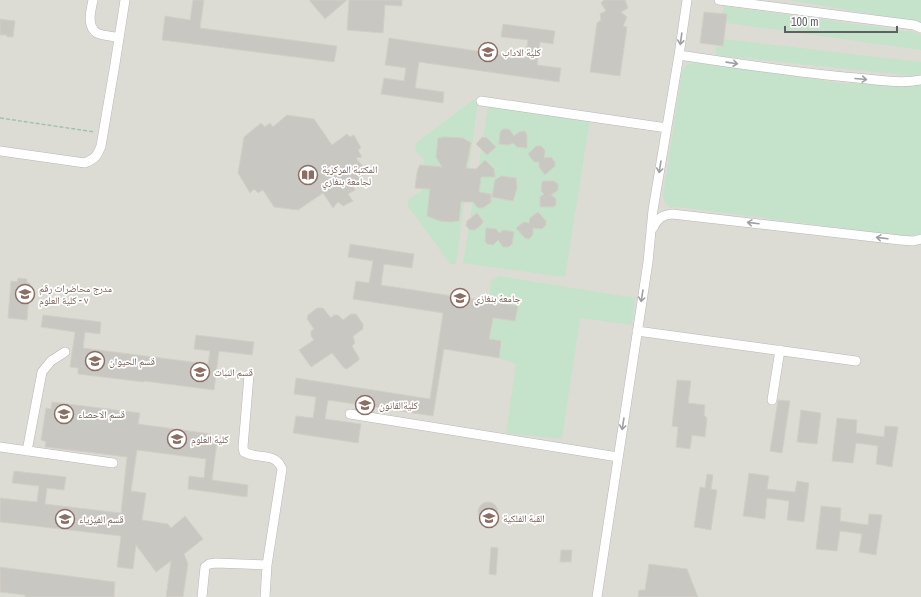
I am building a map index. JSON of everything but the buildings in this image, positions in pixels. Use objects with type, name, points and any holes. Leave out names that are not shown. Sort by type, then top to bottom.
[{"type":"lane","points":[[93,0],[90,18],[94,29],[98,33],[119,38]]},
{"type":"lane","points":[[0,151],[86,163],[97,156],[101,146],[125,0]]},
{"type":"lane","points":[[597,597],[651,235],[653,210],[687,0]]},
{"type":"lane","points":[[719,0],[914,25],[921,28]]},
{"type":"lane","points":[[679,55],[819,75],[893,81],[921,80]]},
{"type":"lane","points":[[481,101],[667,128]]},
{"type":"lane","points":[[651,235],[655,223],[660,217],[667,214],[672,214],[900,240],[921,240]]},
{"type":"lane","points":[[637,331],[856,361]]},
{"type":"lane","points":[[772,400],[780,350]]},
{"type":"lane","points":[[27,451],[42,372],[51,361],[65,352]]},
{"type":"lane","points":[[249,375],[243,447],[244,452],[249,455],[274,458],[280,463],[282,469],[267,565],[265,597]]},
{"type":"lane","points":[[350,414],[618,457]]},
{"type":"lane","points":[[0,447],[113,463]]},
{"type":"lane","points":[[202,597],[205,567],[209,564],[267,565]]},
{"type":"path","points":[[0,118],[103,134]]},
{"type":"shaded area","name":"جامعة بنغازي","points":[[0,0],[921,0],[921,597],[0,597]]},
{"type":"green space","points":[[788,0],[921,0],[921,23],[919,22]]},
{"type":"green space","points":[[724,6],[914,32],[921,35],[921,50],[727,23],[727,14],[722,14]]},
{"type":"green space","points":[[724,39],[921,62],[921,74],[912,76],[716,55],[716,47],[723,46]]},
{"type":"green space","points":[[697,61],[840,83],[907,86],[921,85],[921,234],[903,236],[678,207],[670,208],[664,201],[663,196],[682,71],[687,65]]},
{"type":"green space","points":[[473,100],[478,101],[456,264],[450,264],[408,206],[408,200],[422,190],[424,160],[415,150],[417,142]]},
{"type":"green space","points":[[488,106],[590,119],[565,277],[463,263]]},
{"type":"green space","points":[[499,276],[635,298],[632,325],[580,318],[562,439],[506,433],[516,364],[499,358],[501,341],[489,339],[493,318],[515,321],[517,306],[489,302],[491,281]]},
{"type":"place","name":"كلية الاداب","points":[[488,52]]},
{"type":"place","name":"المكتبة المركزية لجامعة بنغازي","points":[[308,175]]},
{"type":"place","name":"مدرج محاضرات رقم ٧ - كلية العلوم","points":[[25,294]]},
{"type":"place","name":"جامعة بنغازي","points":[[460,298]]},
{"type":"place","name":"قسم الحيوان","points":[[95,361]]},
{"type":"place","name":"قسم النبات","points":[[200,372]]},
{"type":"place","name":"كليةالقانون","points":[[365,405]]},
{"type":"place","name":"قسم الاحصاء","points":[[64,414]]},
{"type":"place","name":"كلية العلوم","points":[[177,439]]},
{"type":"place","name":"القبة الفلكية","points":[[489,518]]},
{"type":"place","name":"قسم الفيزياء","points":[[65,519]]}]
